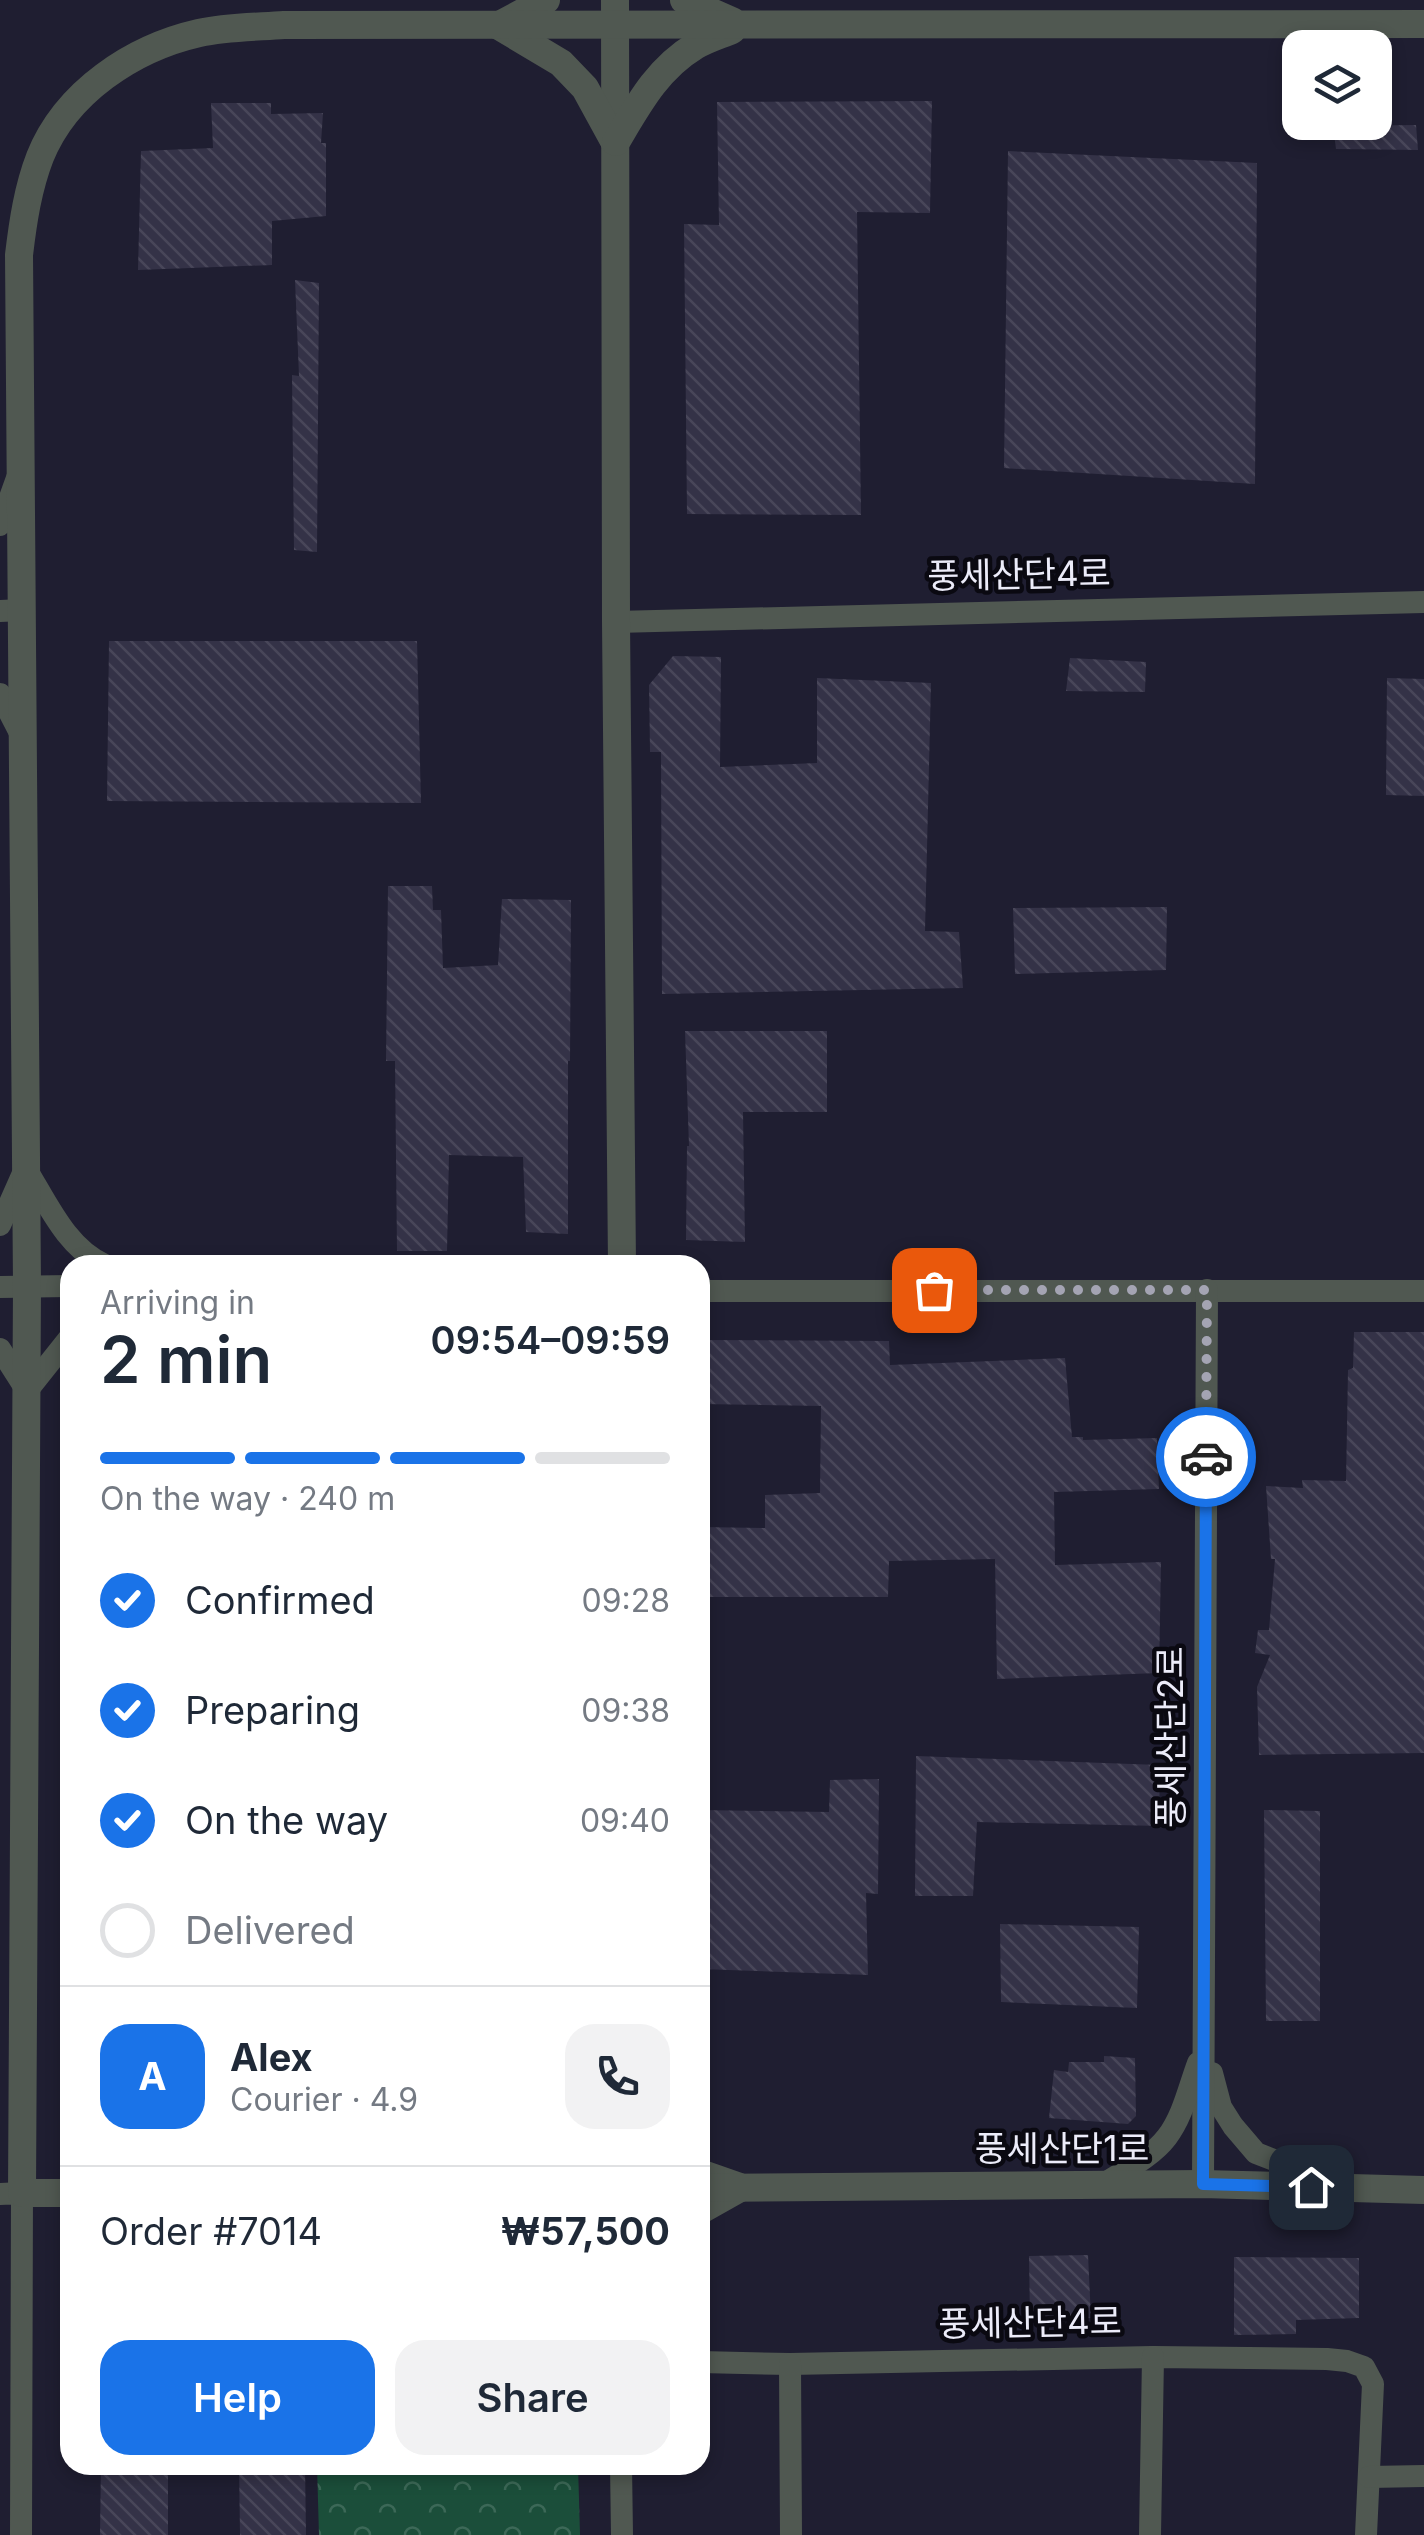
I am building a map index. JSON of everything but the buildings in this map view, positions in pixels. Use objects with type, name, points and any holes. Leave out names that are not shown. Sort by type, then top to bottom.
[{"type":"street","points":[[498,25],[546,0]]},
{"type":"street","points":[[684,0],[742,26]]},
{"type":"street","points":[[614,13],[622,1255]]},
{"type":"street","points":[[22,2535],[11,2194],[27,1391],[14,1286],[25,1168],[22,737],[11,610],[20,470],[18,254],[25,204],[41,154],[62,118],[102,78],[148,50],[200,33],[284,25],[498,25],[614,13],[742,26],[1424,24]]},
{"type":"street","points":[[498,25],[561,63],[573,75],[585,88],[615,143]]},
{"type":"street","points":[[615,143],[646,90],[665,68],[697,44],[742,26]]},
{"type":"street","points":[[0,525],[20,470]]},
{"type":"street","name":"풍세산단4로","points":[[616,622],[1424,602]]},
{"type":"street","points":[[0,694],[22,737]]},
{"type":"street","points":[[0,1226],[25,1168]]},
{"type":"street","points":[[25,1168],[67,1235],[87,1255]]},
{"type":"street","points":[[14,1286],[60,1286]]},
{"type":"street","name":"풍세산단2로","points":[[1203,2184],[1207,1290]]},
{"type":"street","points":[[710,1291],[1424,1291]]},
{"type":"street","points":[[0,1349],[27,1391]]},
{"type":"street","points":[[27,1391],[60,1350]]},
{"type":"street","points":[[1102,2185],[1144,2158],[1166,2138],[1180,2112],[1204,2045]]},
{"type":"street","points":[[1204,2045],[1221,2108],[1256,2153],[1347,2188]]},
{"type":"street","points":[[710,2174],[748,2187]]},
{"type":"street","name":"풍세산단1로","points":[[710,2188],[1203,2184],[1424,2190]]},
{"type":"street","points":[[710,2208],[748,2187]]},
{"type":"street","points":[[11,2194],[60,2193]]},
{"type":"street","points":[[1153,2357],[1326,2358],[1364,2367],[1373,2384],[1366,2535]]},
{"type":"street","name":"풍세산단4로","points":[[710,2362],[1153,2357],[1150,2535]]},
{"type":"street","points":[[790,2364],[791,2535]]},
{"type":"street","points":[[621,2475],[622,2535]]},
{"type":"street","points":[[1369,2478],[1424,2476]]},
{"type":"green space","points":[[317,2475],[578,2475],[580,2535],[319,2535]]},
{"type":"way so far","points":[[934,1290],[1207,1290],[1206,1457]]},
{"type":"route","points":[[1206,1457],[1203,2184],[1311,2187]]}]
